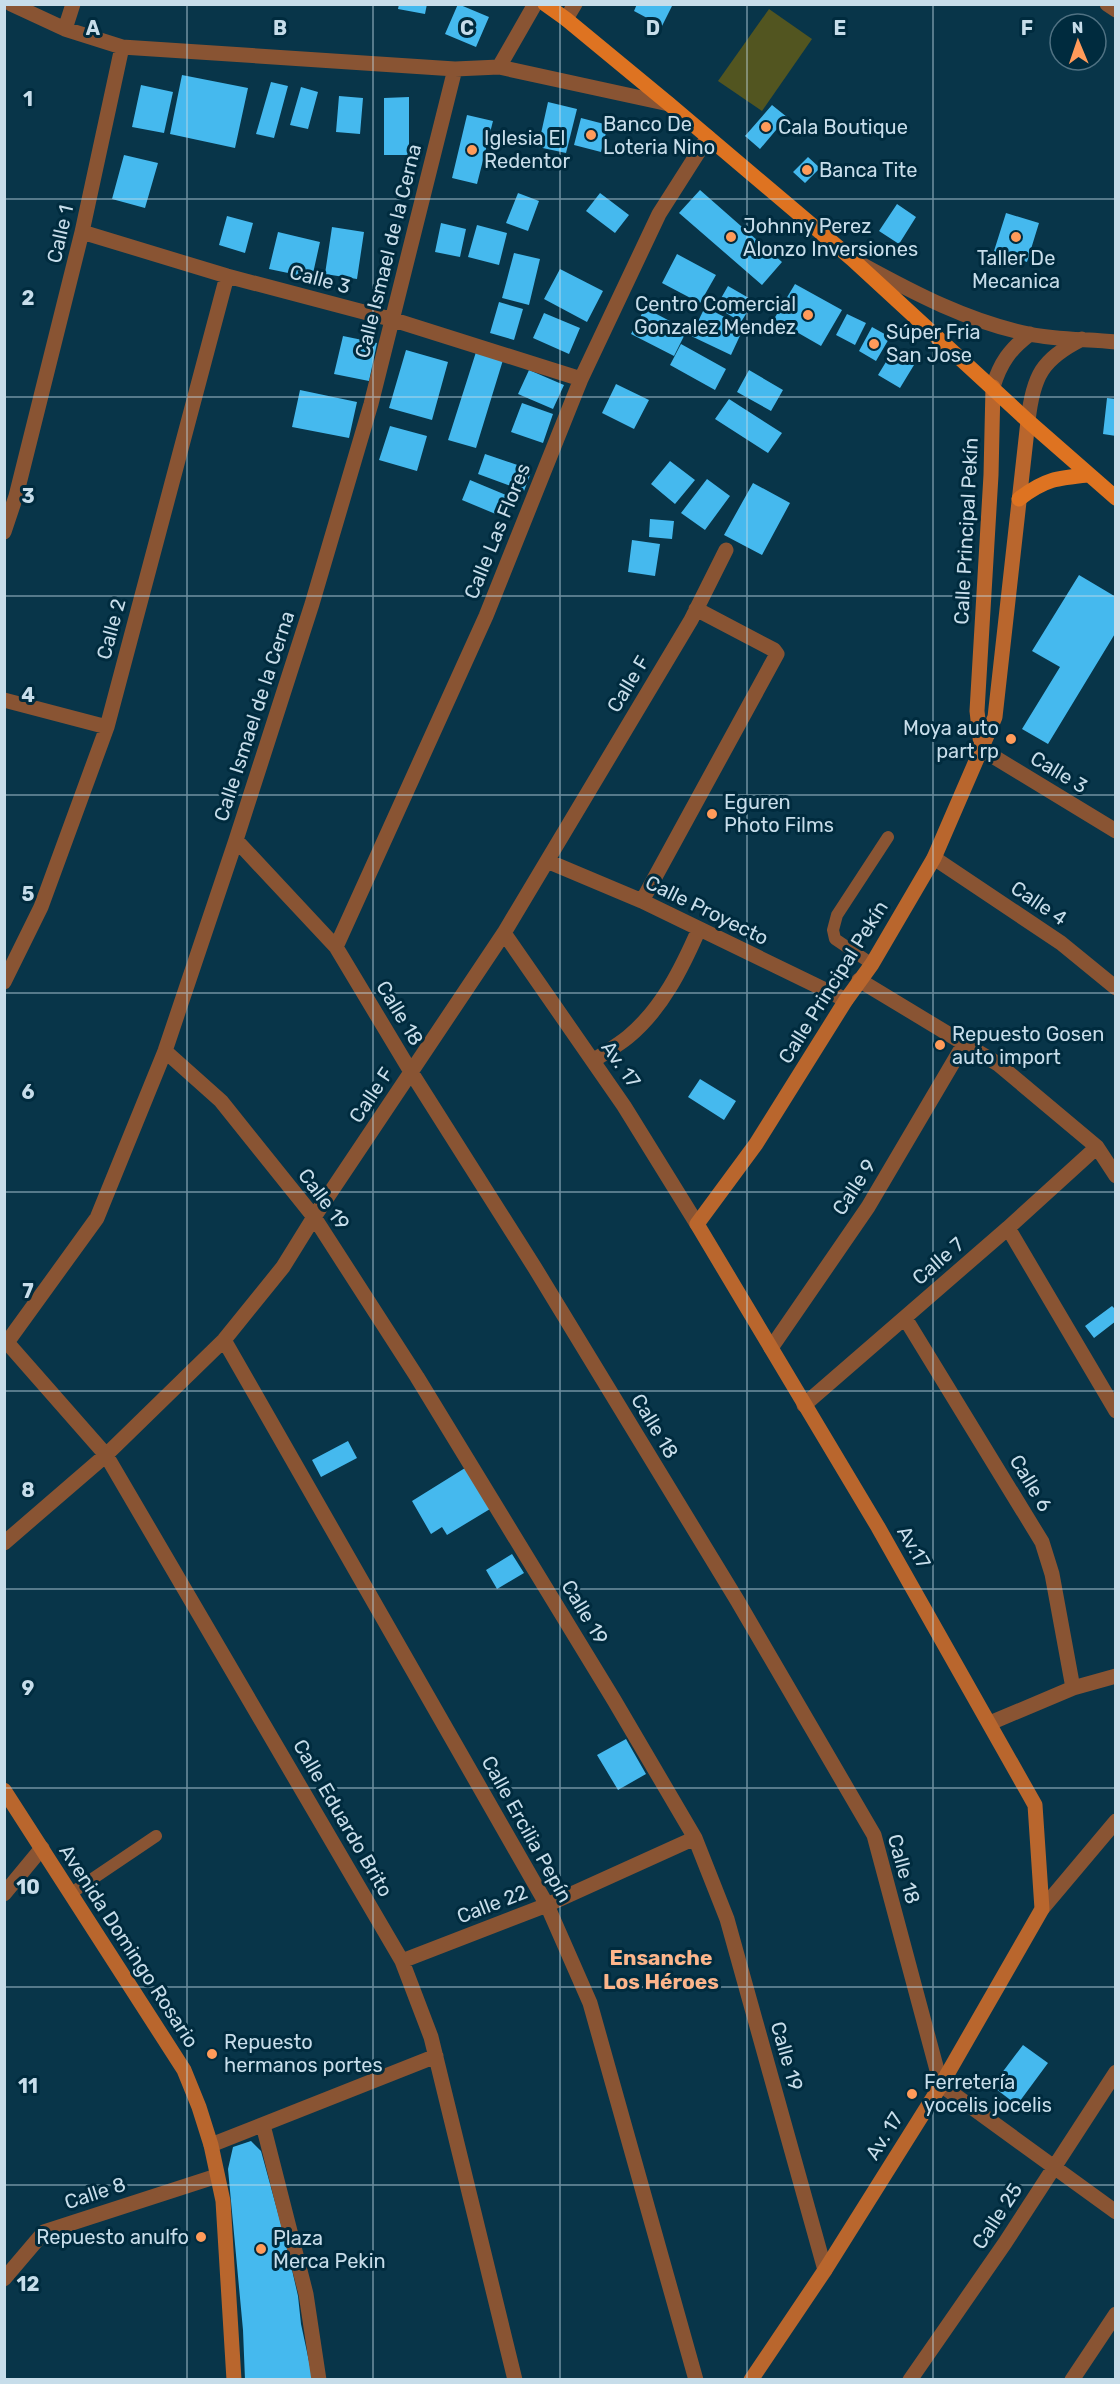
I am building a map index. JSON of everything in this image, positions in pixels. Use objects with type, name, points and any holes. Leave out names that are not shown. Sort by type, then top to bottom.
[{"type":"main road","points":[[545,4],[669,104],[852,259],[1028,421],[1116,498]]},
{"type":"main road","name":"Calle Principal Pekín","points":[[981,749],[977,711],[991,475],[993,387]]},
{"type":"main road","name":"Calle Principal Pekín","points":[[697,1224],[756,1144],[846,1000],[872,964],[934,858],[995,717],[1028,421]]},
{"type":"main road","points":[[1019,499],[1039,484],[1065,477],[1089,476]]},
{"type":"main road","name":"Av.17","points":[[697,1224],[878,1527],[1035,1804],[1042,1909]]},
{"type":"main road","name":"Avenida Domingo Rosario","points":[[4,1790],[184,2070],[200,2107],[223,2201],[234,2379]]},
{"type":"main road","name":"Av. 17","points":[[751,2379],[825,2270],[941,2085],[1042,1909]]},
{"type":"street","points":[[11,4],[64,29],[122,47],[455,69],[499,67],[669,104]]},
{"type":"street","points":[[64,29],[73,4]]},
{"type":"street","points":[[499,67],[535,4]]},
{"type":"street","points":[[566,19],[575,4]]},
{"type":"street","points":[[1107,4],[1116,10]]},
{"type":"street","name":"Calle 1","points":[[4,532],[7,513],[82,232],[122,47]]},
{"type":"street","name":"Calle Ismael de la Cerna","points":[[6,1340],[97,1218],[165,1051],[237,840],[312,604],[394,320],[455,69]]},
{"type":"street","name":"Calle Las Flores","points":[[336,947],[486,616],[581,379],[659,214],[708,137]]},
{"type":"street","name":"Calle 3","points":[[82,232],[227,276],[394,320],[581,379]]},
{"type":"street","points":[[852,259],[920,296],[982,321],[1030,334],[1116,342]]},
{"type":"street","name":"Calle 2","points":[[4,981],[41,907],[107,727],[227,276]]},
{"type":"street","points":[[993,387],[1004,359],[1014,346],[1030,334]]},
{"type":"street","points":[[1028,421],[1032,392],[1043,365],[1054,354],[1082,339]]},
{"type":"street","name":"Calle F","points":[[4,1543],[106,1455],[224,1340],[283,1267],[504,933],[696,609],[726,550]]},
{"type":"street","points":[[642,901],[777,654],[774,650],[696,609]]},
{"type":"street","points":[[4,700],[107,727]]},
{"type":"street","name":"Calle 3","points":[[981,749],[1116,831]]},
{"type":"street","name":"Calle 18","points":[[237,840],[336,947],[737,1600],[874,1835],[941,2085]]},
{"type":"street","name":"Calle 4","points":[[934,858],[1061,943],[1116,988]]},
{"type":"street","name":"Calle Proyecto","points":[[547,861],[642,901],[846,1000]]},
{"type":"street","points":[[593,1061],[628,1037],[647,1019],[671,986],[699,929]]},
{"type":"street","name":"Av. 17","points":[[504,933],[624,1106],[697,1224]]},
{"type":"street","points":[[859,980],[998,1064],[1097,1147],[1116,1176]]},
{"type":"street","name":"Calle 9","points":[[771,1348],[868,1207],[964,1044]]},
{"type":"street","name":"Calle 19","points":[[165,1051],[221,1101],[314,1217],[423,1387],[608,1690],[695,1838],[727,1919],[825,2270]]},
{"type":"street","name":"Calle 7","points":[[804,1405],[1008,1228],[1097,1147]]},
{"type":"street","points":[[1008,1228],[1116,1411]]},
{"type":"street","name":"Calle 6","points":[[905,1318],[1042,1542],[1052,1574],[1074,1688]]},
{"type":"street","name":"Calle Eduardo Brito","points":[[6,1340],[106,1455],[402,1961],[431,2037],[515,2379]]},
{"type":"street","name":"Calle Ercilia Pepín","points":[[224,1340],[547,1905],[590,2003],[696,2379]]},
{"type":"street","points":[[990,1723],[1074,1688],[1116,1676]]},
{"type":"street","points":[[1042,1909],[1116,1821]]},
{"type":"street","name":"Calle 22","points":[[402,1961],[547,1905],[695,1838]]},
{"type":"street","points":[[4,1894],[42,1848]]},
{"type":"street","points":[[211,2145],[436,2056]]},
{"type":"street","name":"Calle 25","points":[[910,2379],[1005,2243],[1116,2072]]},
{"type":"street","points":[[941,2085],[1116,2212]]},
{"type":"street","points":[[263,2125],[306,2294],[320,2379]]},
{"type":"street","name":"Calle 8","points":[[4,2279],[44,2232],[217,2176]]},
{"type":"street","points":[[1072,2379],[1116,2314]]},
{"type":"lane","points":[[872,964],[835,939],[833,930],[837,915],[888,837]]},
{"type":"lane","points":[[70,1894],[156,1836]]},
{"type":"green space","points":[[769,9],[812,39],[762,111],[718,81]]},
{"type":"building","points":[[399,4],[427,4],[425,14],[398,9]]},
{"type":"building","points":[[458,4],[489,17],[476,47],[445,34]]},
{"type":"building","points":[[637,4],[673,4],[662,26],[634,11]]},
{"type":"building","points":[[182,75],[248,88],[235,148],[170,134]]},
{"type":"building","points":[[271,82],[288,86],[274,138],[256,134]]},
{"type":"building","points":[[141,85],[173,92],[164,133],[132,127]]},
{"type":"building","points":[[301,87],[318,92],[308,129],[290,125]]},
{"type":"building","points":[[339,96],[363,98],[360,134],[336,132]]},
{"type":"building","points":[[409,97],[409,155],[384,155],[384,98]]},
{"type":"building","points":[[548,102],[577,109],[566,153],[538,147]]},
{"type":"building","name":"Cala Boutique","points":[[772,105],[787,117],[760,149],[745,136]]},
{"type":"building","name":"Iglesia El Redentor","points":[[467,115],[493,121],[477,184],[452,178]]},
{"type":"building","name":"Banco De Loteria Nino","points":[[581,118],[608,125],[601,152],[574,145]]},
{"type":"building","points":[[124,155],[158,163],[145,208],[112,199]]},
{"type":"building","name":"Banca Tite","points":[[808,157],[820,168],[805,183],[793,172]]},
{"type":"building","name":"Johnny Perez Alonzo Inversiones","points":[[700,190],[782,262],[762,285],[679,213]]},
{"type":"building","points":[[518,193],[539,201],[528,231],[506,223]]},
{"type":"building","points":[[600,193],[629,215],[615,233],[586,211]]},
{"type":"building","points":[[897,204],[916,217],[899,244],[879,231]]},
{"type":"building","name":"Taller De Mecanica","points":[[1006,213],[1039,223],[1027,262],[994,251]]},
{"type":"building","points":[[227,216],[253,223],[245,253],[219,245]]},
{"type":"building","points":[[441,223],[466,229],[460,257],[435,252]]},
{"type":"building","points":[[477,225],[507,233],[499,265],[468,257]]},
{"type":"building","points":[[332,227],[364,232],[357,279],[325,274]]},
{"type":"building","points":[[278,232],[320,242],[312,278],[269,269]]},
{"type":"building","points":[[514,253],[540,259],[529,305],[502,298]]},
{"type":"building","points":[[677,254],[716,275],[700,303],[662,283]]},
{"type":"building","points":[[560,269],[603,291],[587,322],[544,299]]},
{"type":"building","name":"Centro Comercial Gonzalez Mendez","points":[[795,284],[842,310],[821,346],[774,319]]},
{"type":"building","points":[[728,286],[754,301],[741,322],[716,307]]},
{"type":"building","points":[[499,302],[523,309],[514,340],[490,333]]},
{"type":"building","points":[[705,307],[744,327],[731,355],[691,336]]},
{"type":"building","points":[[645,308],[687,330],[674,356],[631,334]]},
{"type":"building","points":[[544,313],[580,328],[569,354],[533,338]]},
{"type":"building","points":[[847,314],[866,323],[855,345],[836,335]]},
{"type":"building","name":"Súper Fria San Jose","points":[[872,327],[890,337],[876,361],[859,351]]},
{"type":"building","points":[[343,336],[377,343],[369,381],[334,374]]},
{"type":"building","points":[[681,344],[726,369],[715,390],[670,365]]},
{"type":"building","points":[[406,350],[448,362],[432,420],[389,408]]},
{"type":"building","points":[[476,352],[503,360],[476,448],[448,440]]},
{"type":"building","points":[[892,352],[914,365],[900,388],[878,375]]},
{"type":"building","points":[[529,370],[564,385],[553,409],[518,394]]},
{"type":"building","points":[[749,370],[783,390],[771,411],[737,392]]},
{"type":"building","points":[[616,384],[649,400],[634,429],[602,413]]},
{"type":"building","points":[[300,390],[357,402],[349,438],[292,427]]},
{"type":"building","points":[[1107,398],[1116,399],[1116,436],[1103,434]]},
{"type":"building","points":[[729,399],[782,433],[768,453],[715,419]]},
{"type":"building","points":[[522,403],[553,414],[543,443],[511,432]]},
{"type":"building","points":[[390,426],[427,436],[417,471],[379,460]]},
{"type":"building","points":[[485,454],[532,470],[524,491],[478,474]]},
{"type":"building","points":[[670,461],[695,480],[675,504],[651,484]]},
{"type":"building","points":[[707,479],[730,496],[705,530],[681,513]]},
{"type":"building","points":[[470,480],[506,495],[498,515],[462,500]]},
{"type":"building","points":[[753,483],[790,503],[762,555],[724,535]]},
{"type":"building","points":[[650,519],[674,521],[672,539],[649,537]]},
{"type":"building","points":[[632,540],[660,544],[655,576],[628,572]]},
{"type":"building","points":[[1079,575],[1116,597],[1116,632],[1048,744],[1022,729],[1060,667],[1032,651]]},
{"type":"building","points":[[700,1079],[736,1101],[724,1120],[688,1097]]},
{"type":"building","points":[[1112,1306],[1116,1310],[1116,1321],[1094,1338],[1085,1326]]},
{"type":"building","points":[[348,1441],[357,1458],[321,1477],[312,1460]]},
{"type":"building","points":[[465,1468],[490,1509],[447,1535],[442,1527],[431,1534],[412,1501]]},
{"type":"building","points":[[512,1554],[524,1573],[497,1589],[486,1570]]},
{"type":"building","points":[[626,1739],[646,1774],[618,1790],[597,1755]]},
{"type":"building","points":[[1023,2045],[1048,2063],[1017,2105],[992,2086]]},
{"type":"building","name":"Plaza Merca Pekin","points":[[251,2141],[261,2151],[284,2235],[313,2380],[245,2380],[243,2330],[228,2169],[233,2147]]},
{"type":"place","name":"Cala Boutique","points":[[766,127]]},
{"type":"place","name":"Banco De Loteria Nino","points":[[591,135]]},
{"type":"place","name":"Iglesia El Redentor","points":[[472,150]]},
{"type":"place","name":"Banca Tite","points":[[807,170]]},
{"type":"place","name":"Johnny Perez Alonzo Inversiones","points":[[731,237]]},
{"type":"place","name":"Taller De Mecanica","points":[[1016,237]]},
{"type":"place","name":"Centro Comercial Gonzalez Mendez","points":[[808,315]]},
{"type":"place","name":"Súper Fria San Jose","points":[[874,344]]},
{"type":"place","name":"Moya auto part rp","points":[[1011,739]]},
{"type":"place","name":"Eguren Photo Films","points":[[712,814]]},
{"type":"place","name":"Repuesto Gosen auto import","points":[[940,1045]]},
{"type":"place","name":"Repuesto hermanos portes","points":[[212,2054]]},
{"type":"place","name":"Ferretería yocelis jocelis","points":[[912,2094]]},
{"type":"place","name":"Repuesto anulfo","points":[[201,2237]]},
{"type":"place","name":"Plaza Merca Pekin","points":[[261,2249]]},
{"type":"district","name":"Ensanche Los Héroes","points":[[661,1969]]}]
